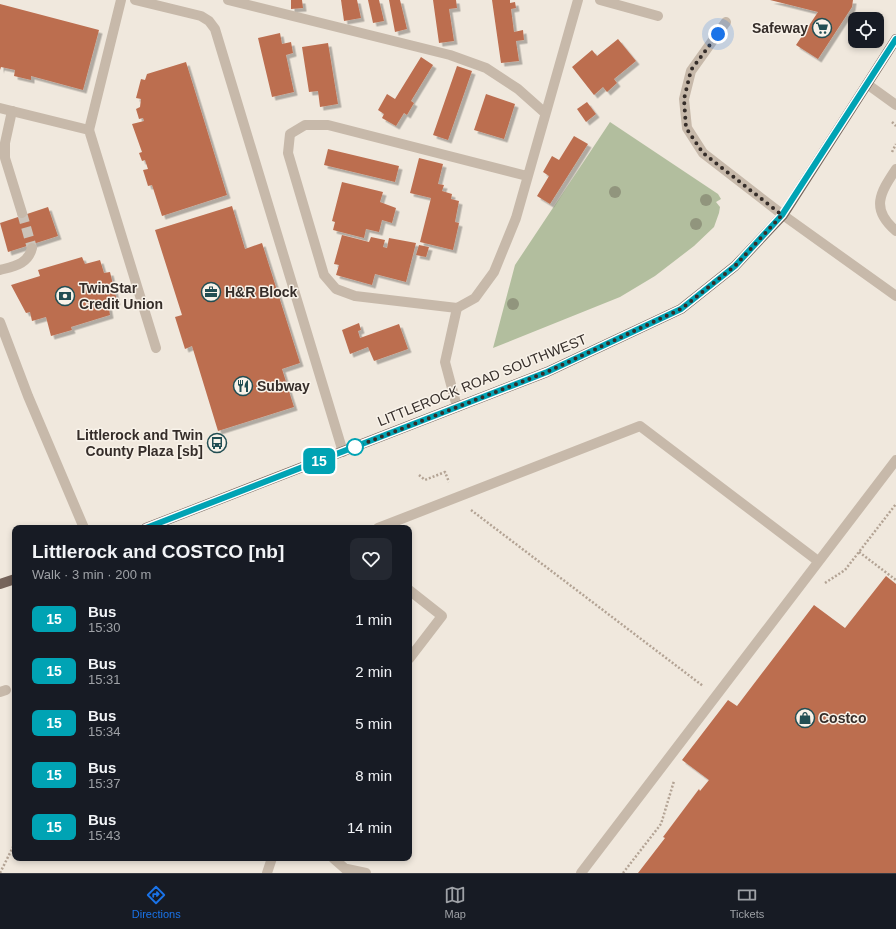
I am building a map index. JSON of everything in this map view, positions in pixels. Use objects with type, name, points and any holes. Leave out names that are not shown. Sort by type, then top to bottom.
[{"type":"main road","name":"LITTLEROCK ROAD SOUTHWEST","points":[[154,525],[547,372],[681,309],[735,266],[782,215],[896,39]]},
{"type":"main road","points":[[0,584],[12,580]]},
{"type":"street","points":[[121,0],[89,130],[156,348]]},
{"type":"street","points":[[136,0],[201,16],[209,21],[215,29],[343,452]]},
{"type":"street","points":[[228,0],[450,55],[486,68],[518,89],[546,113]]},
{"type":"street","points":[[527,176],[328,125],[305,125],[290,134],[288,153],[324,275],[336,289],[355,296],[457,308],[475,298],[494,272],[516,218],[578,0]]},
{"type":"street","points":[[600,0],[658,16]]},
{"type":"street","points":[[726,22],[691,70],[684,99],[686,128],[703,153],[782,215],[896,296]]},
{"type":"street","points":[[867,84],[896,105]]},
{"type":"street","points":[[0,108],[89,130]]},
{"type":"street","points":[[12,111],[5,143],[5,158],[22,213]]},
{"type":"street","points":[[896,169],[885,185],[880,199],[881,213],[887,223],[896,231]]},
{"type":"street","points":[[0,270],[24,262],[30,256],[32,248]]},
{"type":"street","points":[[457,308],[445,362],[457,407]]},
{"type":"street","points":[[0,322],[28,396],[83,525]]},
{"type":"street","points":[[386,525],[640,426],[818,561]]},
{"type":"street","points":[[581,873],[896,460]]},
{"type":"street","points":[[412,592],[442,616],[412,655]]},
{"type":"street","points":[[267,873],[271,861]]},
{"type":"street","points":[[336,861],[349,871],[366,873]]},
{"type":"path","points":[[419,475],[425,480],[445,472],[455,498],[716,696]]},
{"type":"path","points":[[822,586],[845,570],[896,504]]},
{"type":"path","points":[[859,552],[896,580]]},
{"type":"path","points":[[623,873],[661,824],[675,778]]},
{"type":"path","points":[[0,873],[12,849]]},
{"type":"green space","points":[[610,122],[718,194],[721,199],[716,202],[720,207],[714,227],[694,246],[655,276],[620,297],[493,348],[515,265]]},
{"type":"building","points":[[291,0],[302,0],[303,8],[291,9]]},
{"type":"building","points":[[341,0],[357,0],[361,18],[344,21]]},
{"type":"building","points":[[368,0],[379,0],[384,21],[373,23]]},
{"type":"building","points":[[389,0],[400,0],[407,29],[395,32]]},
{"type":"building","points":[[433,0],[456,0],[457,8],[449,9],[454,41],[439,43]]},
{"type":"building","points":[[492,0],[510,0],[510,3],[515,2],[516,8],[511,9],[514,32],[523,30],[524,40],[516,41],[519,61],[501,63]]},
{"type":"building","name":"Safeway","points":[[770,0],[853,0],[852,7],[818,59],[796,45],[818,12]]},
{"type":"building","points":[[0,4],[99,30],[83,90],[31,76],[31,80],[14,76],[15,70],[1,67],[0,70]]},
{"type":"building","points":[[280,33],[282,44],[291,42],[293,53],[286,55],[294,92],[272,97],[258,38]]},
{"type":"building","points":[[618,39],[636,61],[614,79],[617,83],[607,92],[603,87],[594,95],[572,67],[592,50],[597,56]]},
{"type":"building","points":[[328,43],[338,104],[320,107],[318,91],[309,92],[302,47]]},
{"type":"building","points":[[421,57],[433,65],[411,101],[414,103],[407,115],[404,113],[396,126],[382,118],[384,114],[378,110],[387,94],[395,99]]},
{"type":"building","points":[[186,62],[227,195],[162,216],[152,185],[148,186],[143,170],[148,169],[145,160],[142,161],[139,153],[142,152],[132,124],[144,121],[143,118],[139,119],[136,109],[140,107],[141,99],[136,98],[141,79],[145,80],[147,74]]},
{"type":"building","points":[[457,66],[472,71],[448,140],[433,135]]},
{"type":"building","points":[[486,94],[515,104],[504,139],[474,130]]},
{"type":"building","points":[[587,102],[596,114],[586,122],[577,109]]},
{"type":"building","points":[[574,136],[588,144],[550,204],[537,196],[549,176],[543,172],[552,156],[559,160]]},
{"type":"building","points":[[328,149],[399,166],[395,182],[324,165]]},
{"type":"building","points":[[419,158],[443,164],[438,184],[444,185],[442,191],[452,194],[451,199],[459,201],[455,222],[459,223],[453,250],[420,242],[431,198],[410,193]]},
{"type":"building","points":[[342,182],[383,192],[380,202],[396,208],[392,223],[382,220],[379,232],[366,229],[364,238],[333,230],[335,222],[332,221]]},
{"type":"building","points":[[232,206],[245,249],[262,243],[300,363],[282,369],[294,407],[218,431],[192,346],[185,349],[175,317],[182,315],[155,230]]},
{"type":"building","points":[[48,207],[58,236],[8,252],[0,223]]},
{"type":"building","points":[[342,235],[369,242],[371,237],[385,240],[383,247],[387,248],[389,238],[416,243],[406,282],[375,274],[372,285],[336,275],[339,265],[334,264]]},
{"type":"building","points":[[419,245],[429,247],[426,257],[416,255]]},
{"type":"building","points":[[82,257],[85,264],[100,260],[104,273],[110,272],[117,301],[108,303],[110,315],[71,327],[72,330],[51,336],[46,317],[32,321],[30,312],[26,313],[11,285],[40,276],[38,270]]},
{"type":"building","points":[[359,323],[361,330],[358,331],[360,338],[399,324],[408,349],[374,361],[368,347],[350,354],[342,330]]},
{"type":"building","name":"Costco","points":[[886,576],[896,584],[896,873],[638,873],[665,838],[663,837],[699,789],[700,791],[709,780],[682,760],[728,700],[737,706],[814,605],[845,628]]},
{"type":"tunnel","points":[[22,213],[32,248]]},
{"type":"bus line","name":"15","points":[[154,525],[547,372],[681,309],[735,266],[782,215],[896,39]]},
{"type":"place","name":"Safeway","points":[[822,28]]},
{"type":"place","name":"H&R Block","points":[[211,292]]},
{"type":"place","name":"TwinStar Credit Union","points":[[65,296]]},
{"type":"place","name":"Subway","points":[[243,386]]},
{"type":"place","name":"Littlerock and Twin County Plaza [sb]","points":[[217,443]]},
{"type":"place","name":"Costco","points":[[805,718]]},
{"type":"route","points":[[355,447],[547,372],[681,309],[735,266],[782,215],[703,153],[686,128],[684,99],[691,70],[718,34]]}]
